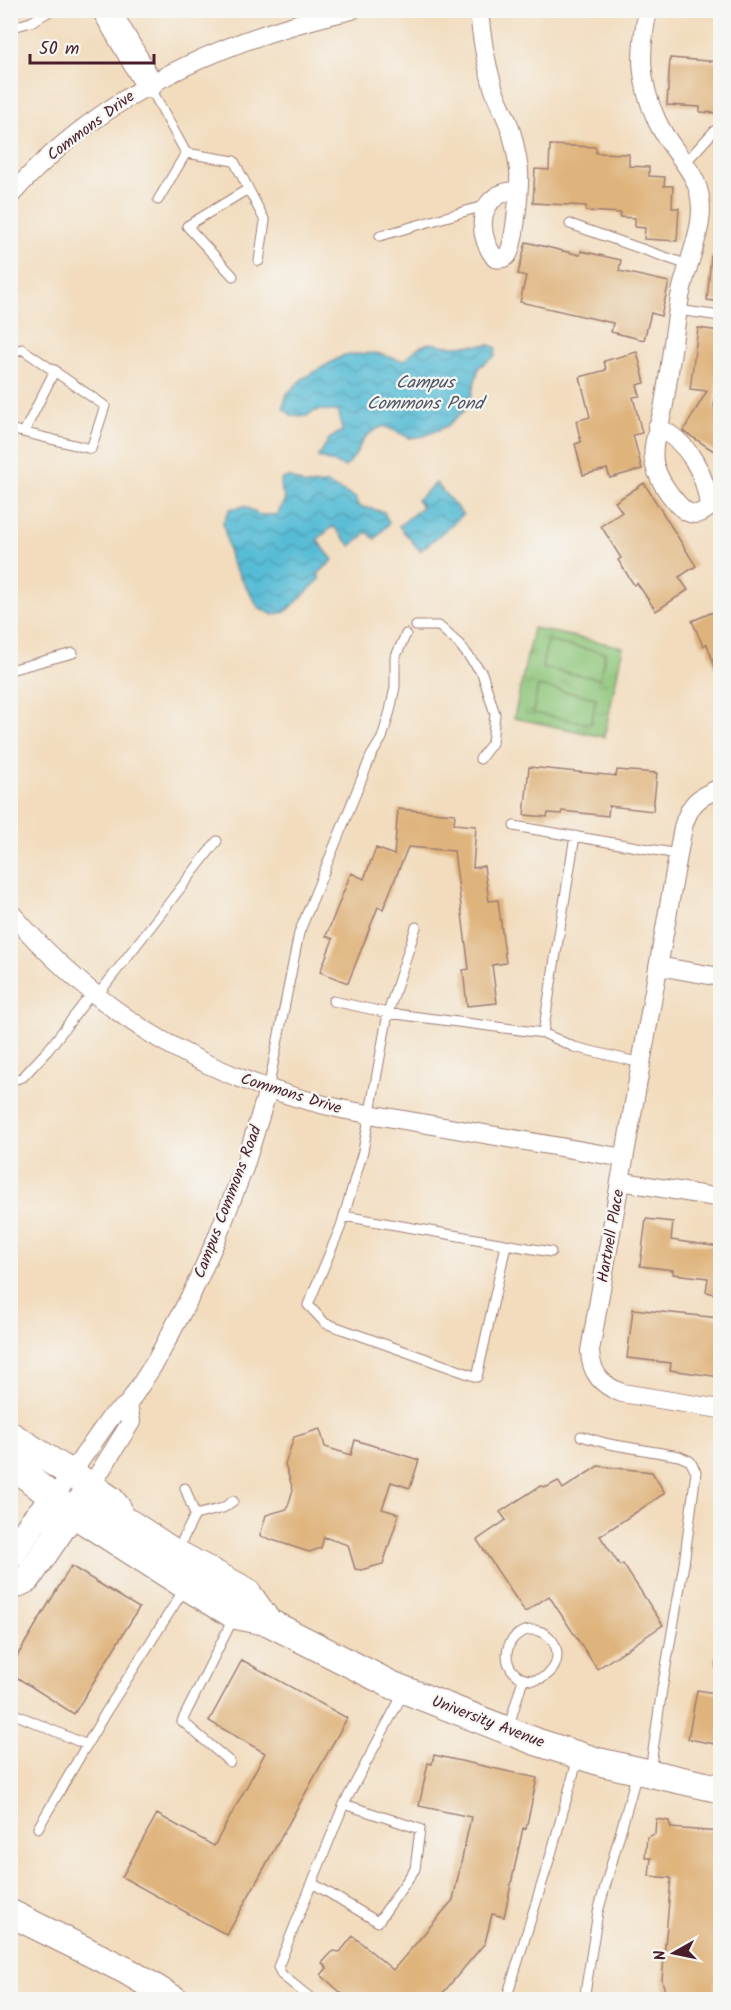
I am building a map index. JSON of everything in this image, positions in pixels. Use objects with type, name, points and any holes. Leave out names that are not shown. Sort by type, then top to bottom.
[{"type":"street","points":[[106,10],[149,84]]},
{"type":"street","name":"Commons Drive","points":[[10,196],[28,176],[69,139],[113,106],[149,84],[226,48],[327,13],[352,10]]},
{"type":"street","points":[[479,10],[481,32],[493,87],[510,128],[519,172],[518,190],[515,234],[512,250],[508,256],[501,259],[495,258],[490,252],[482,230],[482,215],[488,204],[499,195],[518,190]]},
{"type":"street","points":[[648,10],[641,69],[646,92],[657,123],[698,184],[700,221],[678,310],[663,408],[657,426]]},
{"type":"street","name":"Hartnell Place","points":[[720,788],[703,795],[687,814],[678,854],[591,1351],[591,1362],[603,1384],[622,1393],[720,1409]]},
{"type":"street","name":"Commons Drive","points":[[10,912],[55,960],[94,995],[141,1029],[212,1068],[268,1090],[307,1102],[624,1158]]},
{"type":"street","points":[[658,966],[720,977]]},
{"type":"street","name":"Campus Commons Road","points":[[81,1480],[131,1422],[128,1404],[161,1352],[192,1293],[216,1240],[244,1168],[268,1090]]},
{"type":"street","points":[[621,1181],[720,1198]]},
{"type":"street","name":"University Avenue","points":[[10,1435],[111,1500],[130,1524]]},
{"type":"street","name":"University Avenue","points":[[10,1463],[62,1506],[234,1615],[268,1622],[405,1690],[507,1731],[579,1755],[720,1789]]},
{"type":"street","points":[[10,1587],[27,1579],[62,1506],[81,1480]]},
{"type":"street","name":"University Avenue","points":[[62,1506],[67,1500],[89,1505],[130,1524],[176,1553],[246,1591],[268,1622]]},
{"type":"street","points":[[10,1556],[33,1522],[62,1506]]},
{"type":"street","points":[[10,1913],[127,1971],[175,2000]]},
{"type":"lane","points":[[10,28],[31,22],[52,10]]},
{"type":"lane","points":[[149,84],[186,153]]},
{"type":"lane","points":[[685,163],[714,131],[720,128]]},
{"type":"lane","points":[[186,153],[234,161],[265,221],[259,261]]},
{"type":"lane","points":[[158,200],[186,153]]},
{"type":"lane","points":[[233,276],[187,226],[248,189]]},
{"type":"lane","points":[[380,236],[488,204]]},
{"type":"lane","points":[[570,224],[688,265]]},
{"type":"lane","points":[[678,310],[720,316]]},
{"type":"lane","points":[[10,358],[16,351],[22,349],[105,406],[92,449],[10,429]]},
{"type":"lane","points":[[24,432],[55,370]]},
{"type":"lane","points":[[416,626],[439,626],[459,644],[482,673],[495,714],[492,743],[480,759]]},
{"type":"lane","points":[[268,1090],[299,933],[371,756],[382,738],[395,687],[395,658],[406,634]]},
{"type":"lane","points":[[10,670],[73,652]]},
{"type":"lane","points":[[514,826],[678,854]]},
{"type":"lane","points":[[543,1033],[575,836]]},
{"type":"lane","points":[[10,1077],[23,1077],[48,1050],[217,841]]},
{"type":"lane","points":[[416,927],[388,1013],[363,1151],[344,1216],[308,1305],[325,1323],[477,1377],[506,1245]]},
{"type":"lane","points":[[333,1001],[388,1013],[543,1033],[574,1047],[641,1063]]},
{"type":"lane","points":[[344,1216],[551,1252]]},
{"type":"lane","points":[[581,1436],[609,1444],[679,1456],[690,1461],[696,1472],[684,1564],[662,1689],[644,1772],[598,1912],[584,2000]]},
{"type":"lane","points":[[176,1553],[195,1515],[185,1488]]},
{"type":"lane","points":[[195,1515],[223,1508],[233,1501]]},
{"type":"lane","points":[[38,1828],[186,1586]]},
{"type":"lane","points":[[230,1762],[182,1721],[234,1615]]},
{"type":"lane","points":[[531,1629],[541,1631],[555,1644],[556,1664],[543,1678],[533,1680],[523,1678],[509,1665],[508,1646],[513,1638],[522,1632],[531,1629]]},
{"type":"lane","points":[[507,1731],[523,1678]]},
{"type":"lane","points":[[313,2000],[282,1974],[278,1966],[344,1804],[405,1690]]},
{"type":"lane","points":[[11,1715],[87,1745]]},
{"type":"lane","points":[[506,2000],[579,1755]]},
{"type":"lane","points":[[312,1883],[378,1922],[415,1869],[420,1829],[344,1804]]},
{"type":"green space","points":[[533,628],[623,647],[604,737],[514,718]]},
{"type":"green space","points":[[547,641],[605,653],[600,679],[542,668]]},
{"type":"green space","points":[[538,686],[596,698],[591,724],[533,713]]},
{"type":"water","name":"Campus Commons Pond","points":[[429,343],[447,346],[490,345],[496,348],[495,356],[479,367],[468,407],[447,426],[424,436],[410,438],[384,426],[368,435],[345,467],[318,457],[329,439],[342,431],[339,412],[322,410],[314,411],[307,416],[291,415],[283,408],[287,394],[302,379],[344,355],[376,353],[403,361],[418,348]]},
{"type":"water","points":[[289,477],[305,485],[327,484],[356,498],[358,506],[384,512],[389,523],[375,539],[367,532],[351,546],[333,526],[317,540],[333,560],[318,574],[320,579],[287,611],[273,615],[258,607],[231,562],[223,522],[230,509],[245,506],[259,515],[277,515],[285,499],[280,486],[282,479]]},
{"type":"water","points":[[436,483],[463,515],[420,551],[399,526],[422,507],[417,500]]},
{"type":"building","points":[[670,58],[720,62],[720,113],[700,112],[700,107],[667,105]]},
{"type":"building","points":[[550,145],[596,147],[596,153],[629,154],[629,166],[649,167],[649,176],[665,177],[664,186],[673,186],[672,208],[679,208],[677,241],[644,239],[645,228],[635,227],[635,218],[620,217],[621,213],[586,211],[586,206],[533,203],[535,169],[549,170]]},
{"type":"building","points":[[526,242],[580,255],[581,251],[621,260],[619,271],[669,282],[661,316],[651,313],[644,340],[611,332],[613,323],[520,302],[526,276],[518,274]]},
{"type":"building","points":[[711,256],[720,257],[720,302],[707,300]]},
{"type":"building","points":[[698,328],[720,331],[720,382],[717,381],[714,407],[720,411],[720,455],[683,431],[707,391],[690,389]]},
{"type":"building","points":[[637,352],[645,383],[637,385],[640,396],[633,397],[642,433],[633,435],[642,469],[610,478],[607,469],[583,475],[575,444],[581,442],[576,421],[590,417],[580,377],[606,370],[604,361]]},
{"type":"building","points":[[644,483],[696,566],[679,577],[688,590],[656,611],[637,583],[634,585],[618,560],[621,558],[601,526],[622,512],[615,502]]},
{"type":"building","points":[[720,609],[720,677],[718,677],[707,644],[703,646],[692,621]]},
{"type":"building","points":[[529,767],[616,776],[617,770],[657,773],[653,811],[609,806],[608,816],[562,811],[561,814],[548,813],[547,817],[524,815]]},
{"type":"building","points":[[398,809],[455,814],[454,824],[476,826],[473,868],[484,866],[489,901],[498,900],[506,963],[492,965],[497,1003],[467,1006],[463,970],[469,969],[454,851],[408,847],[383,909],[378,907],[348,983],[320,972],[333,939],[326,936],[351,873],[364,879],[376,848],[394,855]]},
{"type":"building","points":[[646,1219],[673,1222],[671,1240],[720,1247],[720,1295],[706,1292],[708,1278],[673,1274],[673,1270],[640,1266]]},
{"type":"building","points":[[633,1309],[720,1318],[720,1377],[670,1370],[671,1363],[627,1358]]},
{"type":"building","points":[[320,1429],[325,1447],[351,1455],[355,1440],[419,1460],[410,1488],[391,1482],[382,1509],[399,1514],[383,1564],[361,1570],[355,1569],[348,1545],[324,1537],[321,1548],[309,1552],[260,1536],[266,1515],[287,1509],[293,1490],[285,1464],[294,1437]]},
{"type":"building","points":[[598,1466],[652,1472],[665,1493],[600,1536],[620,1566],[623,1564],[663,1625],[597,1669],[549,1596],[525,1612],[477,1540],[506,1520],[500,1512],[540,1486],[547,1487],[558,1481],[563,1489]]},
{"type":"building","points":[[71,1566],[139,1608],[74,1714],[10,1673],[10,1668]]},
{"type":"building","points":[[242,1660],[347,1718],[227,1935],[122,1877],[157,1814],[214,1846],[265,1753],[209,1721]]},
{"type":"building","points":[[697,1690],[720,1694],[720,1745],[688,1739]]},
{"type":"building","points":[[434,1755],[537,1778],[526,1829],[523,1828],[504,1917],[492,1914],[485,1943],[437,2000],[349,2000],[321,1975],[327,1968],[322,1963],[333,1951],[340,1952],[353,1936],[393,1970],[453,1900],[471,1817],[419,1806],[428,1763],[432,1764]]},
{"type":"building","points":[[656,1819],[669,1821],[671,1828],[720,1832],[720,1932],[714,2000],[663,2000],[662,1981],[671,1878],[649,1876],[651,1858],[645,1858],[647,1837],[655,1834]]}]
